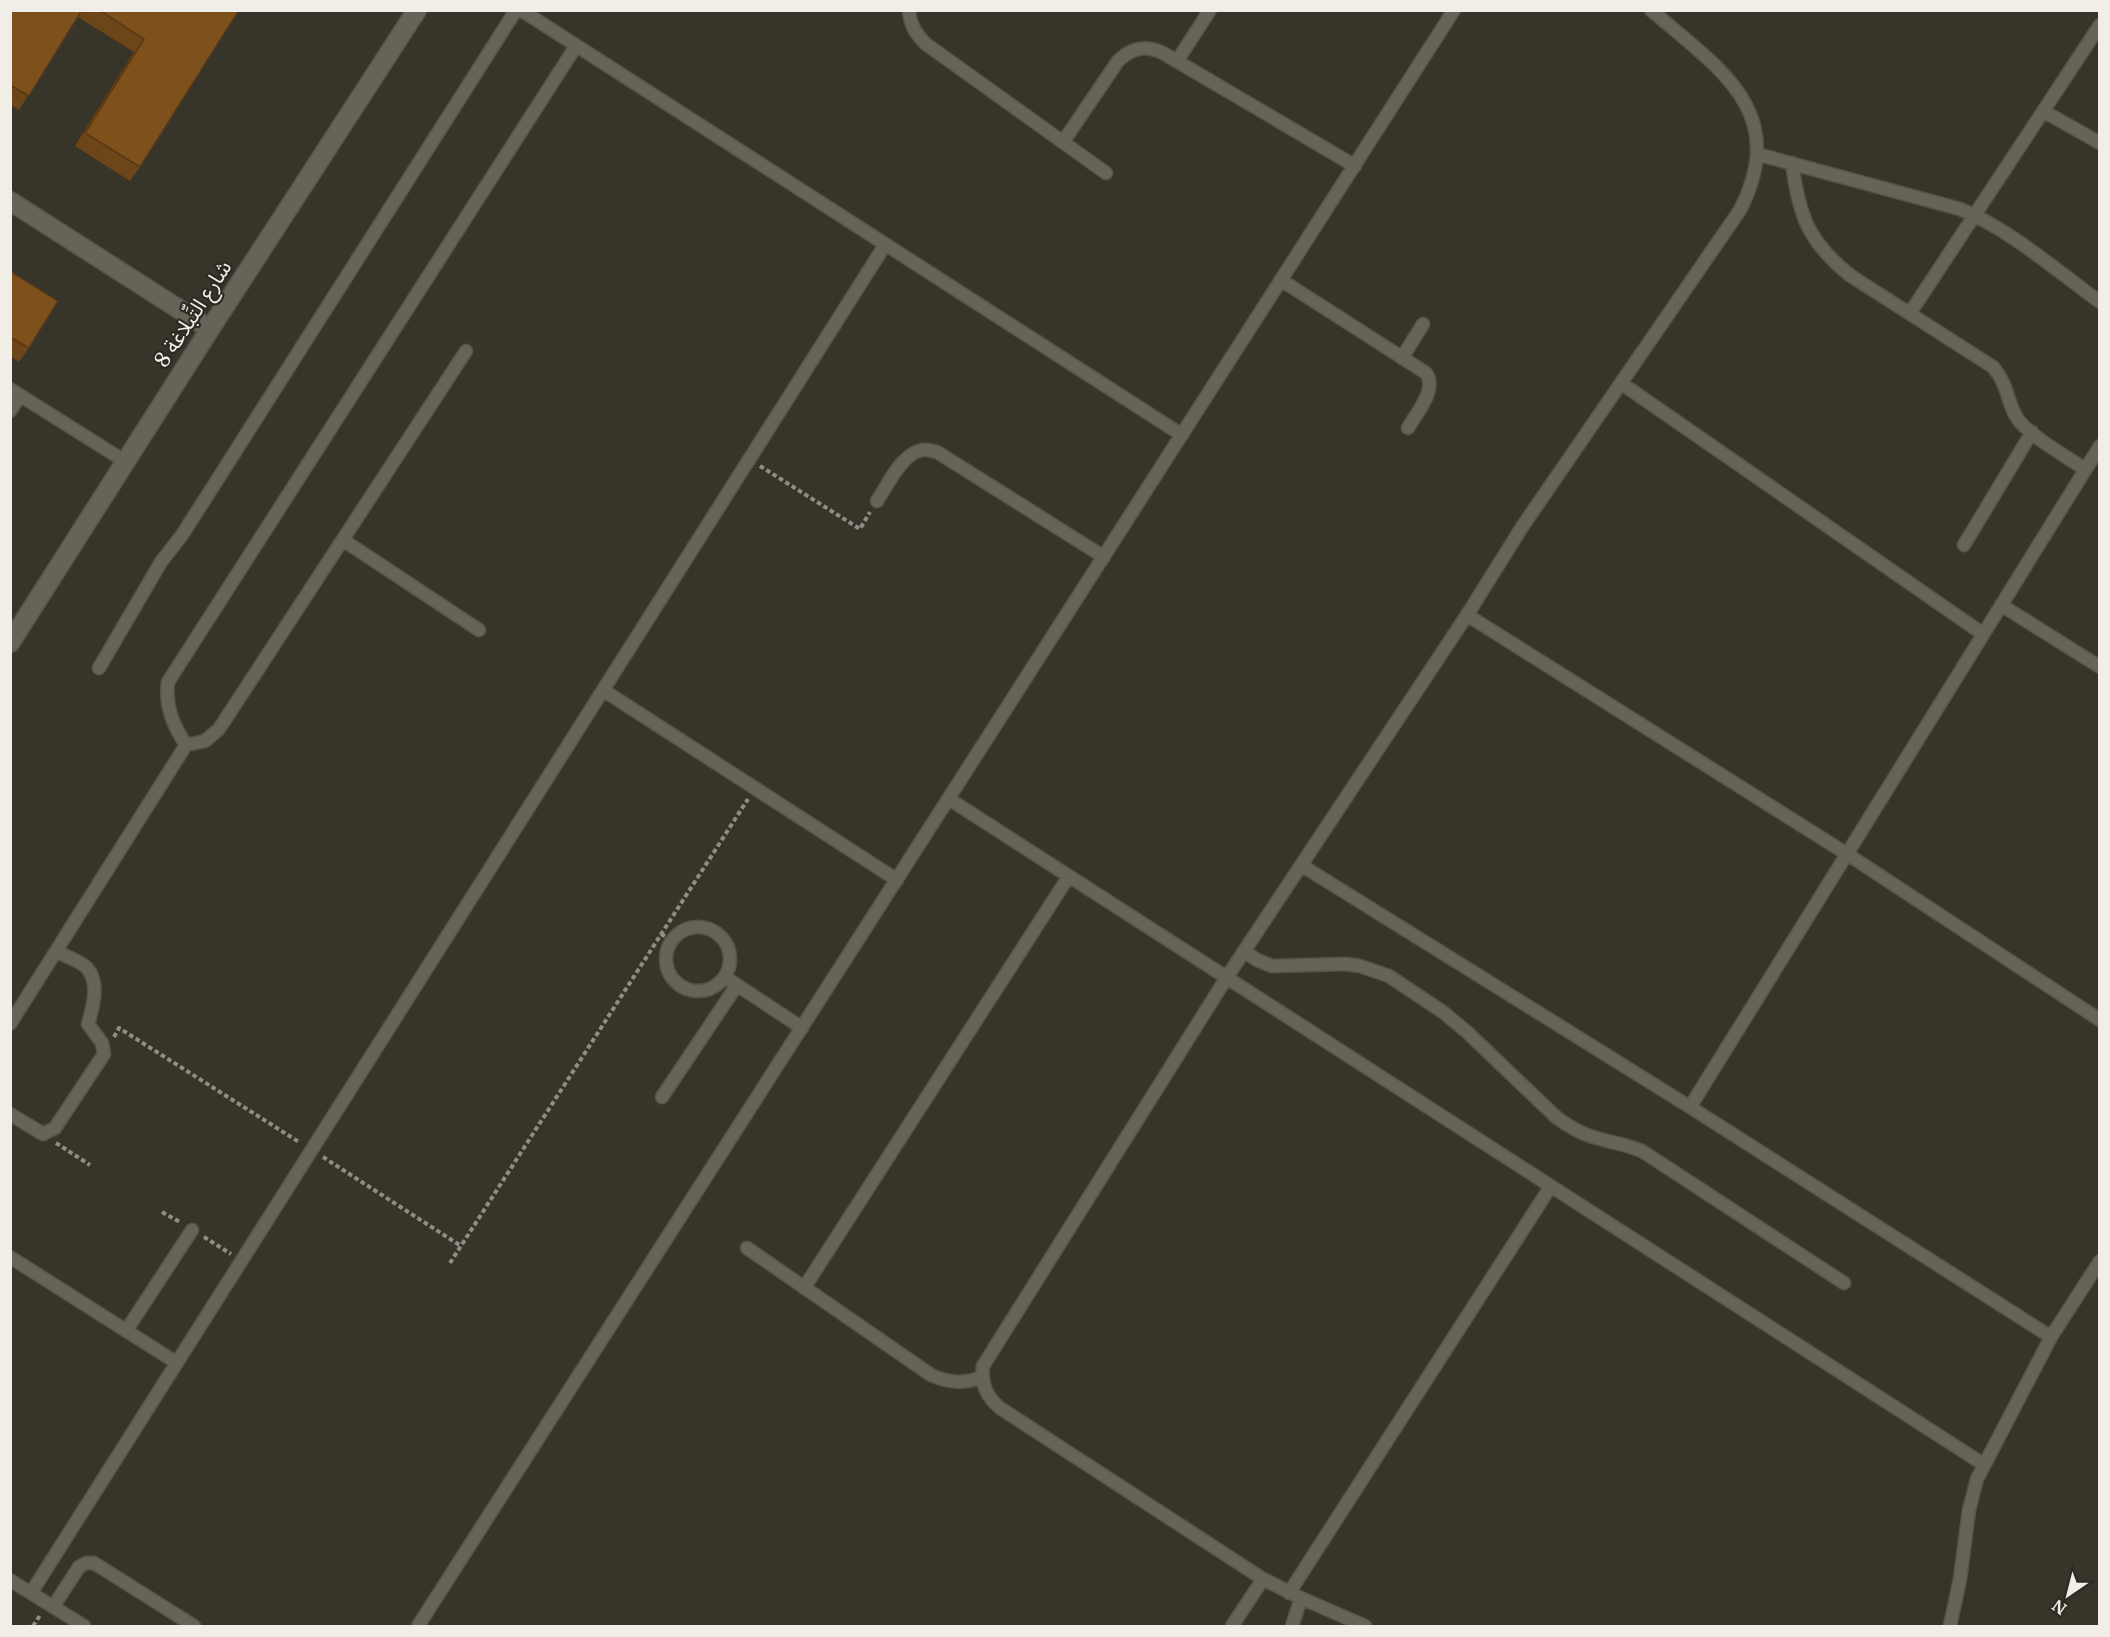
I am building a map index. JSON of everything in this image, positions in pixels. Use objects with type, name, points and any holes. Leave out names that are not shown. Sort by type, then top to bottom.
[{"type":"street","name":"شارع التِّبلاغة 8","points":[[10,643],[417,10]]},
{"type":"street","points":[[10,201],[210,329]]},
{"type":"lane","points":[[99,668],[161,562],[182,535],[516,10]]},
{"type":"lane","points":[[521,10],[1182,435]]},
{"type":"lane","points":[[909,10],[911,25],[917,36],[926,44],[1107,173]]},
{"type":"lane","points":[[1177,61],[1210,10]]},
{"type":"lane","points":[[418,1626],[1454,10]]},
{"type":"lane","points":[[1365,1626],[1289,1593],[1263,1579],[1000,1408],[985,1390],[982,1377],[989,1354],[1227,977],[1467,615],[1522,527],[1740,210],[1749,193],[1755,174],[1757,154],[1752,117],[1744,100],[1722,70],[1651,10]]},
{"type":"lane","points":[[1910,313],[2100,25]]},
{"type":"lane","points":[[186,745],[174,727],[166,699],[168,682],[576,46]]},
{"type":"lane","points":[[1063,142],[1125,54],[1144,48],[1154,49],[1177,61],[1355,166]]},
{"type":"lane","points":[[2043,111],[2100,143]]},
{"type":"lane","points":[[1757,154],[1960,208],[1975,214],[1990,222],[2100,302]]},
{"type":"lane","points":[[1792,163],[1802,215],[1822,249],[1851,276],[1993,367],[2007,389],[2016,416],[2031,432],[2085,469]]},
{"type":"lane","points":[[32,1593],[885,245]]},
{"type":"lane","points":[[1281,280],[1426,373],[1431,382],[1429,392],[1408,428]]},
{"type":"lane","points":[[1402,358],[1423,324]]},
{"type":"lane","points":[[10,1024],[186,745],[205,741],[219,729],[466,351]]},
{"type":"lane","points":[[1622,382],[1983,634]]},
{"type":"lane","points":[[10,411],[15,393],[126,462]]},
{"type":"lane","points":[[1964,545],[2031,432]]},
{"type":"lane","points":[[1690,1107],[2100,446]]},
{"type":"lane","points":[[877,501],[904,461],[912,454],[923,450],[937,452],[1104,557]]},
{"type":"lane","points":[[343,540],[479,630]]},
{"type":"lane","points":[[2001,605],[2100,667]]},
{"type":"lane","points":[[1467,615],[1847,854],[2100,1020]]},
{"type":"lane","points":[[603,690],[897,880]]},
{"type":"lane","points":[[949,799],[1983,1464]]},
{"type":"lane","points":[[1301,865],[1690,1107],[2051,1336]]},
{"type":"lane","points":[[804,1288],[1069,876]]},
{"type":"lane","points":[[696,927],[710,929],[722,937],[729,950],[730,964],[724,977],[714,987],[700,991],[686,989],[674,980],[667,968],[666,937],[696,927]]},
{"type":"lane","points":[[1244,951],[1272,966],[1346,964],[1360,966],[1389,976],[1443,1012],[1556,1117],[1569,1126],[1599,1139],[1642,1151],[1844,1283]]},
{"type":"lane","points":[[10,1114],[43,1134],[55,1128],[104,1054],[102,1044],[88,1024],[95,984],[87,967],[57,952]]},
{"type":"lane","points":[[724,977],[802,1028]]},
{"type":"lane","points":[[662,1097],[737,986]]},
{"type":"lane","points":[[1289,1593],[1551,1186]]},
{"type":"lane","points":[[126,1331],[192,1230]]},
{"type":"lane","points":[[747,1248],[931,1375],[951,1382],[972,1381],[982,1377]]},
{"type":"lane","points":[[10,1257],[177,1363]]},
{"type":"lane","points":[[1950,1626],[1960,1579],[1972,1494],[1983,1464],[2051,1336],[2100,1260]]},
{"type":"lane","points":[[53,1607],[79,1567],[86,1563],[94,1563],[194,1626]]},
{"type":"lane","points":[[1232,1626],[1263,1579]]},
{"type":"lane","points":[[10,1580],[84,1626]]},
{"type":"lane","points":[[1292,1626],[1301,1598]]},
{"type":"path","points":[[749,459],[860,529],[877,501]]},
{"type":"path","points":[[450,1263],[666,937],[755,788]]},
{"type":"path","points":[[104,1054],[119,1028],[461,1246]]},
{"type":"path","points":[[43,1134],[90,1165]]},
{"type":"building","points":[[10,10],[82,10],[29,96],[10,85]]},
{"type":"building","points":[[99,10],[239,10],[140,167],[85,133],[144,39]]},
{"type":"building","points":[[10,271],[58,301],[29,348],[10,337]]}]
